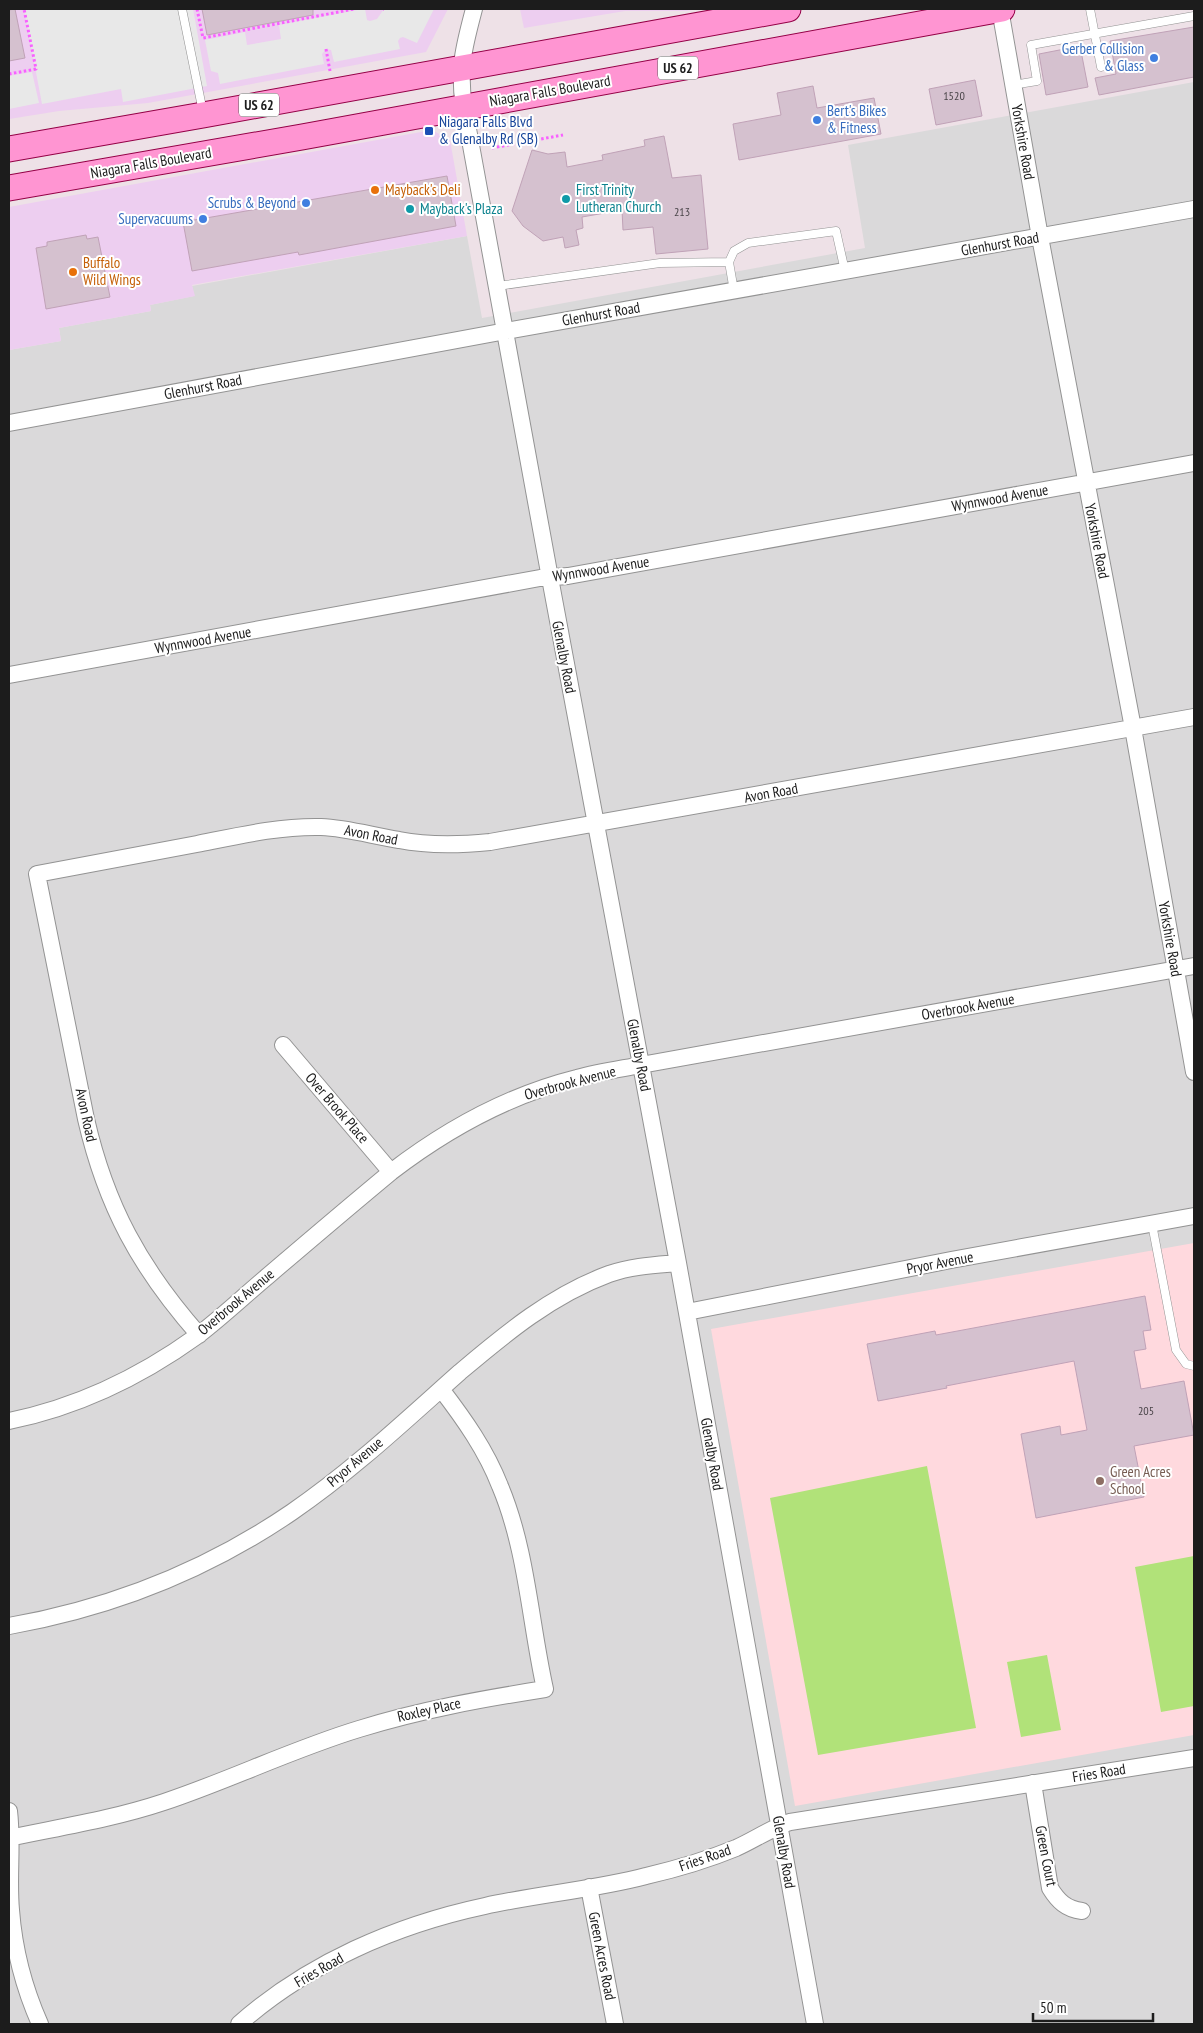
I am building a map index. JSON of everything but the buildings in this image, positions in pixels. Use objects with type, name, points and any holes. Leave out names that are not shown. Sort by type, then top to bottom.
[{"type":"main road","name":"Niagara Falls Boulevard","points":[[9,188],[302,137],[462,87],[788,9]]},
{"type":"main road","name":"Niagara Falls Boulevard","points":[[9,148],[203,116],[462,87],[1001,9]]},
{"type":"street","points":[[462,87],[464,45],[474,9]]},
{"type":"street","name":"Yorkshire Road","points":[[1001,9],[1040,237],[1133,728],[1194,1072]]},
{"type":"street","name":"Glenalby Road","points":[[462,87],[550,578],[687,1312],[815,2024]]},
{"type":"street","name":"Glenhurst Road","points":[[9,423],[506,331],[1194,209]]},
{"type":"street","name":"Wynnwood Avenue","points":[[9,676],[540,578],[568,576],[1194,463]]},
{"type":"street","name":"Avon Road","points":[[199,1334],[170,1302],[145,1266],[124,1228],[106,1189],[86,1119],[36,874],[252,833],[293,828],[354,830],[400,841],[427,844],[463,845],[490,842],[1194,716]]},
{"type":"street","name":"Overbrook Avenue","points":[[9,1422],[77,1402],[120,1384],[160,1361],[199,1334],[391,1172],[444,1134],[487,1111],[517,1098],[578,1077],[1194,966]]},
{"type":"street","name":"Over Brook Place","points":[[283,1045],[391,1172]]},
{"type":"street","name":"Pryor Avenue","points":[[687,1312],[1194,1216]]},
{"type":"street","name":"Pryor Avenue","points":[[9,1626],[43,1620],[123,1597],[174,1578],[215,1558],[262,1531],[330,1484],[504,1335],[537,1311],[572,1291],[620,1271],[646,1265],[678,1263]]},
{"type":"street","name":"Roxley Place","points":[[10,1837],[73,1826],[164,1802],[357,1729],[410,1714],[463,1702],[544,1690],[517,1540],[509,1510],[500,1485],[480,1445],[462,1416],[441,1390]]},
{"type":"street","name":"Fries Road","points":[[239,2024],[272,1998],[303,1978],[372,1942],[448,1915],[487,1905],[642,1877],[690,1865],[736,1848],[770,1832],[780,1825],[1194,1758]]},
{"type":"street","name":"Green Court","points":[[1033,1783],[1050,1888],[1056,1899],[1067,1907],[1082,1912]]},
{"type":"street","points":[[9,1811],[11,1909],[15,1944],[23,1977],[40,2024]]},
{"type":"street","name":"Green Acres Road","points":[[589,1887],[615,2024]]},
{"type":"lane","points":[[182,9],[203,116]]},
{"type":"lane","points":[[1090,9],[1101,67]]},
{"type":"lane","points":[[1013,85],[1038,81],[1030,45],[1194,16]]},
{"type":"lane","points":[[734,291],[729,262],[734,250],[748,244],[836,231],[845,272]]},
{"type":"lane","points":[[498,286],[660,263],[729,262]]},
{"type":"lane","points":[[1152,1224],[1176,1350],[1186,1364],[1194,1366]]},
{"type":"path","points":[[9,74],[36,69],[24,9]]},
{"type":"path","points":[[197,9],[202,38],[354,9]]},
{"type":"path","points":[[326,49],[330,71]]},
{"type":"path","points":[[492,148],[563,135]]},
{"type":"shaded area","points":[[9,9],[448,9],[426,52],[148,103],[59,111],[9,119]]},
{"type":"shaded area","points":[[24,9],[193,9],[207,86],[123,102],[121,89],[42,104]]},
{"type":"shaded area","points":[[365,9],[367,20],[370,21],[377,19],[384,9],[434,9],[417,43],[403,37],[400,38],[398,41],[400,49],[334,62],[331,50],[326,49],[322,54],[324,64],[220,84],[218,73],[211,71],[205,40],[245,32],[247,45],[281,39],[279,25]]},
{"type":"shaded area","points":[[520,9],[699,9],[686,11],[625,11],[524,28]]},
{"type":"shaded area","points":[[32,72],[39,103],[9,109],[9,76]]},
{"type":"shaded area","points":[[1194,82],[1194,2024],[9,2024],[9,350],[61,341],[59,328],[151,311],[150,305],[194,296],[192,286],[467,236],[482,318],[865,248],[848,145]]},
{"type":"shaded area","points":[[432,130],[450,140],[467,236],[192,285],[195,296],[150,305],[151,311],[59,328],[61,341],[9,350],[9,207]]},
{"type":"shaded area","points":[[1194,1243],[1194,1735],[795,1806],[711,1329]]},
{"type":"green space","points":[[927,1466],[976,1728],[818,1755],[770,1498]]},
{"type":"green space","points":[[1194,1556],[1194,1706],[1161,1712],[1135,1567]]},
{"type":"green space","points":[[1047,1655],[1061,1730],[1021,1737],[1007,1662]]},
{"type":"place","name":"Gerber Collision & Glass","points":[[1154,58]]},
{"type":"place","name":"Bert's Bikes & Fitness","points":[[817,120]]},
{"type":"place","name":"Niagara Falls Blvd & Glenalby Rd (SB)","points":[[429,131]]},
{"type":"place","name":"Mayback's Deli","points":[[375,190]]},
{"type":"place","name":"First Trinity Lutheran Church","points":[[566,199]]},
{"type":"place","name":"Scrubs & Beyond","points":[[306,203]]},
{"type":"place","name":"Mayback's Plaza","points":[[410,209]]},
{"type":"place","name":"Supervacuums","points":[[203,219]]},
{"type":"place","name":"Buffalo Wild Wings","points":[[73,272]]},
{"type":"place","name":"Green Acres School","points":[[1100,1481]]}]
